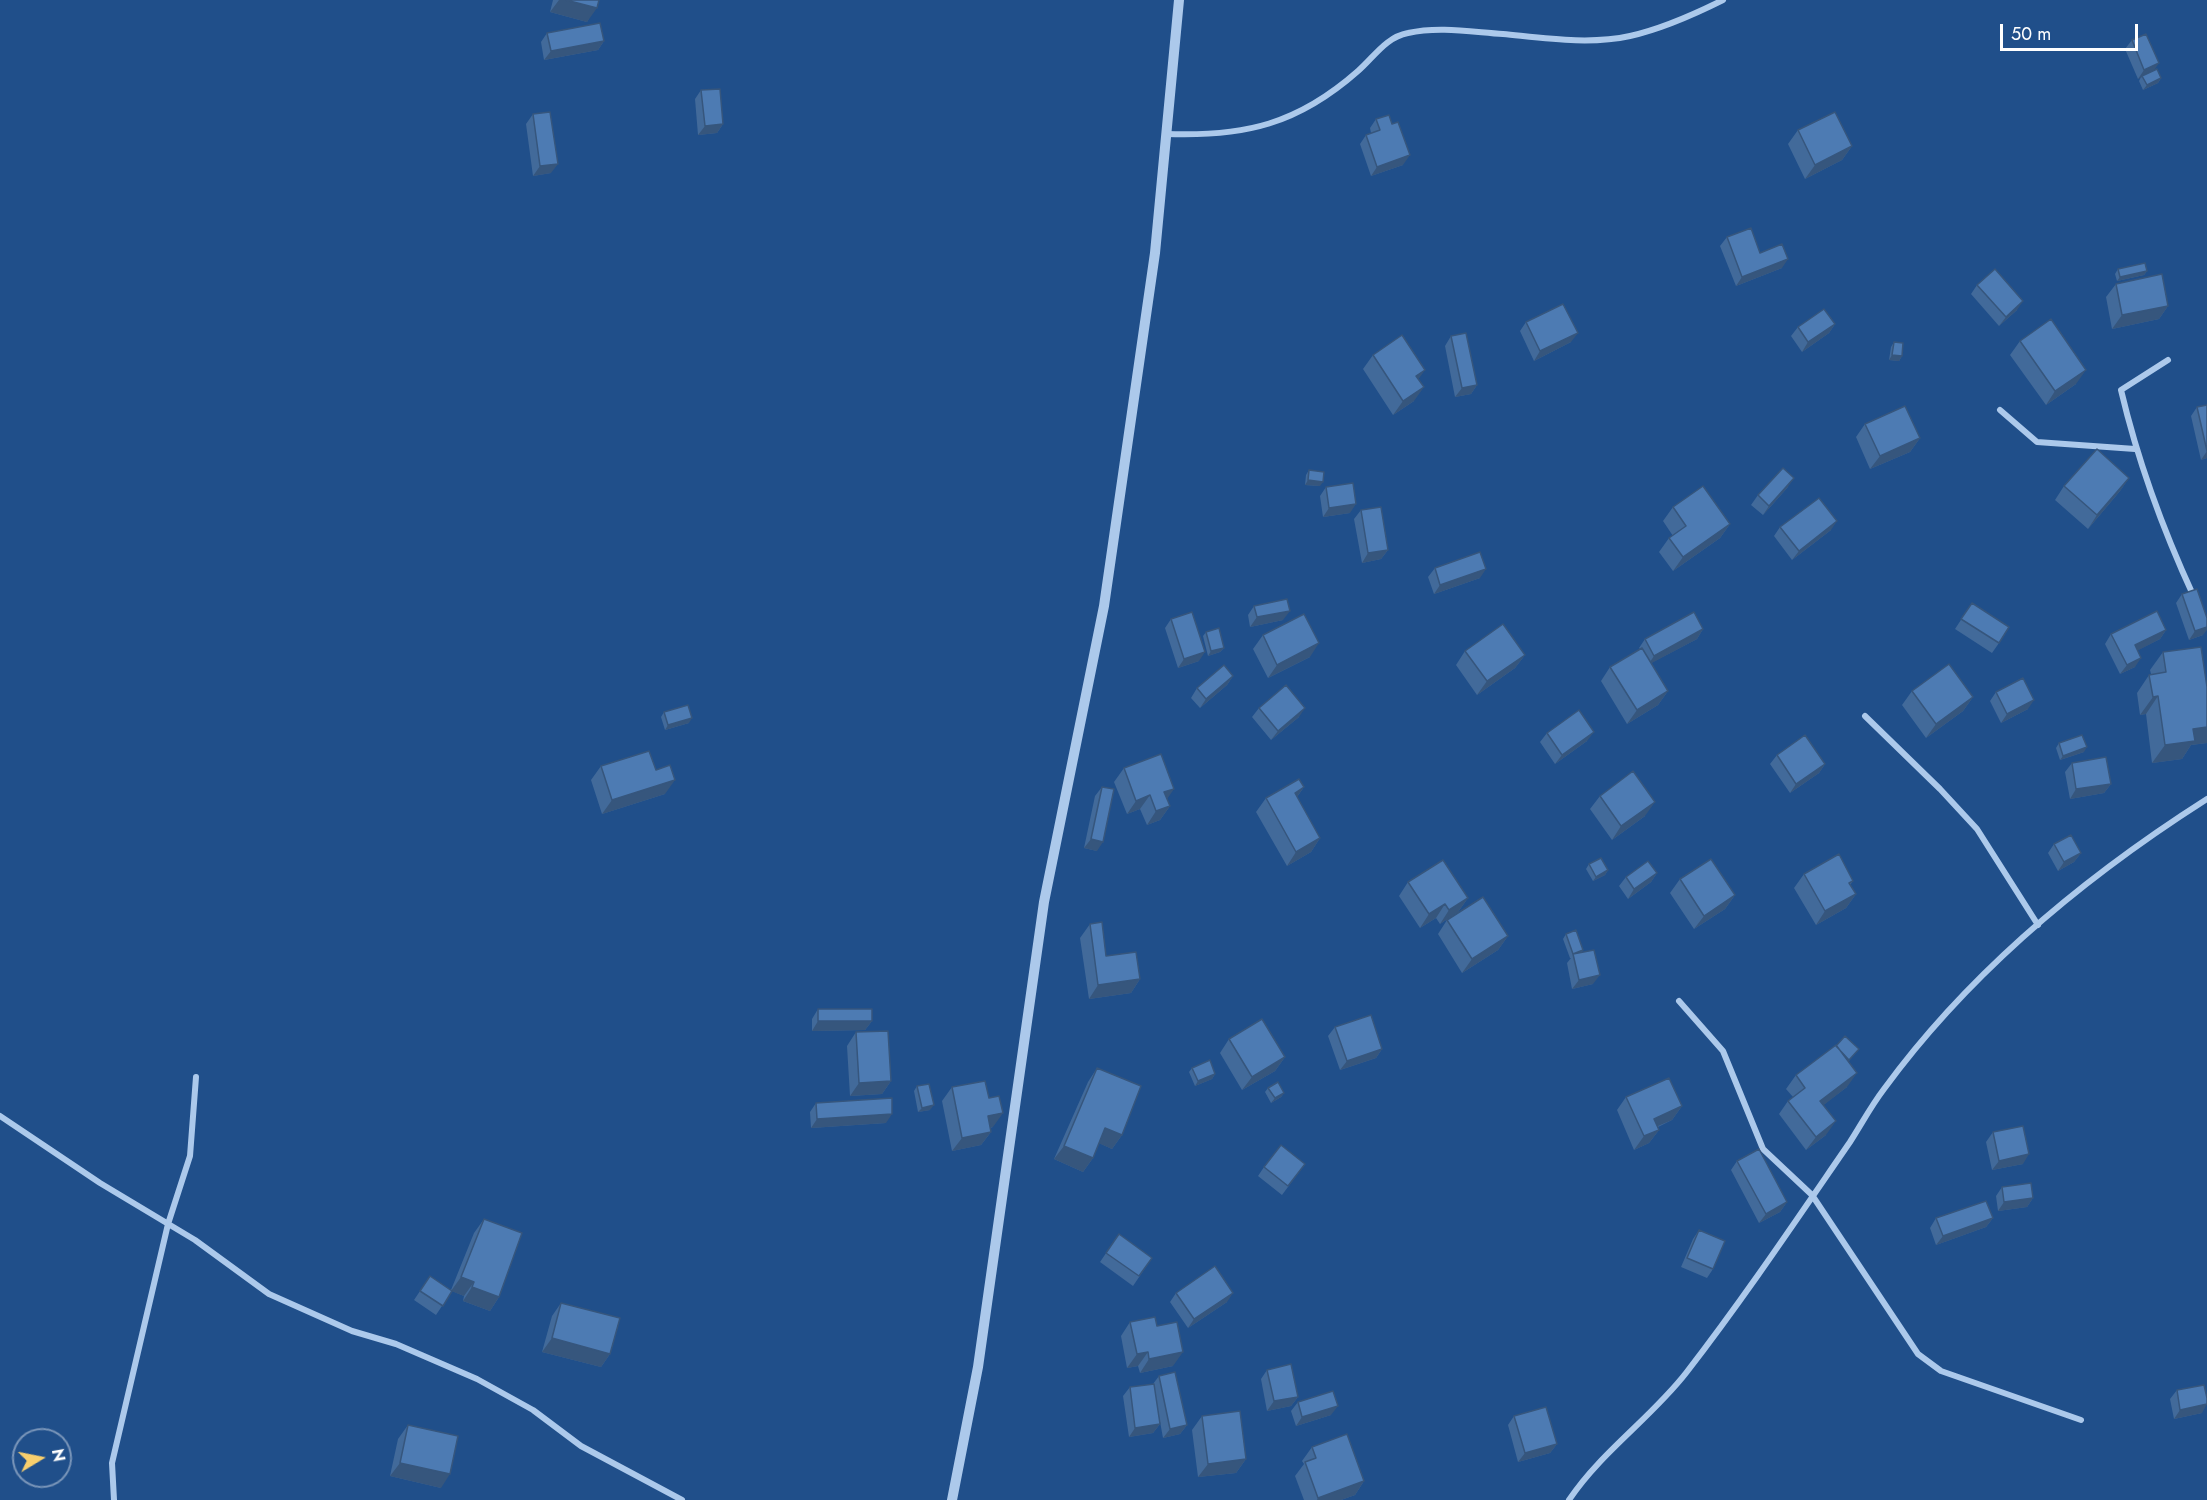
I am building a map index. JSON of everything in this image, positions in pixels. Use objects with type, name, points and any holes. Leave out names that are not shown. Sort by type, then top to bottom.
[{"type":"street","points":[[952,1500],[978,1367],[1044,902],[1104,606],[1155,253],[1179,0]]},
{"type":"street","points":[[1166,134],[1211,136],[1271,124],[1314,105],[1359,71],[1386,43],[1406,33],[1434,29],[1588,39],[1630,36],[1704,10],[1723,0]]},
{"type":"street","points":[[2168,360],[2121,390],[2135,449],[2173,550],[2197,603]]},
{"type":"street","points":[[2000,410],[2037,442],[2135,449]]},
{"type":"street","points":[[1865,716],[1977,829],[2038,925]]},
{"type":"street","points":[[1569,1500],[1595,1467],[1685,1373],[1812,1195],[1883,1090],[1927,1035],[1981,978],[2038,925],[2111,867],[2207,799]]},
{"type":"street","points":[[1679,1001],[1723,1052],[1763,1149],[1812,1195],[1918,1354],[1941,1371],[2081,1420]]},
{"type":"street","points":[[114,1500],[112,1463],[168,1224],[190,1156],[196,1077]]},
{"type":"street","points":[[0,1116],[100,1183],[168,1224],[269,1293],[352,1331],[396,1344],[477,1379],[533,1410],[581,1446],[682,1500]]},
{"type":"building","points":[[566,0],[599,0],[597,8]]},
{"type":"building","points":[[600,23],[604,41],[551,51],[547,33]]},
{"type":"building","points":[[2146,34],[2159,63],[2144,70],[2132,40]]},
{"type":"building","points":[[2157,69],[2161,78],[2147,85],[2142,76]]},
{"type":"building","points":[[720,89],[723,124],[705,126],[701,90]]},
{"type":"building","points":[[550,112],[558,164],[540,166],[533,114]]},
{"type":"building","points":[[1835,112],[1852,146],[1815,165],[1798,130]]},
{"type":"building","points":[[1389,115],[1392,124],[1398,122],[1410,155],[1377,167],[1366,135],[1380,130],[1376,119]]},
{"type":"building","points":[[1751,228],[1760,253],[1782,244],[1788,259],[1742,277],[1727,237]]},
{"type":"building","points":[[2145,263],[2147,271],[2120,277],[2118,269]]},
{"type":"building","points":[[1995,269],[2023,301],[2006,317],[1977,285]]},
{"type":"building","points":[[2162,274],[2168,306],[2122,315],[2116,284]]},
{"type":"building","points":[[1563,304],[1578,333],[1540,351],[1526,322]]},
{"type":"building","points":[[1824,309],[1835,324],[1808,342],[1798,327]]},
{"type":"building","points":[[2051,319],[2086,370],[2055,391],[2020,341]]},
{"type":"building","points":[[1466,333],[1477,385],[1462,388],[1451,336]]},
{"type":"building","points":[[1402,335],[1425,370],[1416,376],[1424,387],[1403,401],[1373,355]]},
{"type":"building","points":[[1894,342],[1903,343],[1902,356],[1892,355]]},
{"type":"building","points":[[2207,405],[2207,451],[2197,407]]},
{"type":"building","points":[[1905,406],[1920,438],[1880,456],[1865,424]]},
{"type":"building","points":[[2097,449],[2129,478],[2097,515],[2064,486]]},
{"type":"building","points":[[1783,468],[1794,478],[1769,506],[1758,495]]},
{"type":"building","points":[[1309,470],[1324,472],[1323,482],[1308,480]]},
{"type":"building","points":[[1353,483],[1356,504],[1329,508],[1326,487]]},
{"type":"building","points":[[1703,486],[1730,524],[1683,557],[1669,538],[1686,526],[1673,507]]},
{"type":"building","points":[[1819,498],[1837,521],[1799,551],[1780,527]]},
{"type":"building","points":[[1381,507],[1388,550],[1368,553],[1361,510]]},
{"type":"building","points":[[1480,552],[1486,569],[1440,585],[1435,568]]},
{"type":"building","points":[[2197,589],[2207,618],[2207,627],[2195,631],[2182,594]]},
{"type":"building","points":[[1287,599],[1290,611],[1257,617],[1254,606]]},
{"type":"building","points":[[1972,603],[2009,627],[1999,643],[1961,619]]},
{"type":"building","points":[[2157,611],[2166,630],[2135,645],[2141,658],[2127,665],[2111,634]]},
{"type":"building","points":[[1192,612],[1205,652],[1184,659],[1171,619]]},
{"type":"building","points":[[1694,612],[1703,629],[1654,656],[1645,639]]},
{"type":"building","points":[[1304,614],[1319,643],[1277,665],[1263,635]]},
{"type":"building","points":[[1503,624],[1525,655],[1487,681],[1465,651]]},
{"type":"building","points":[[1219,628],[1224,648],[1211,651],[1206,632]]},
{"type":"building","points":[[2201,647],[2207,687],[2207,727],[2193,729],[2195,741],[2165,745],[2158,696],[2153,697],[2149,675],[2166,672],[2163,652]]},
{"type":"building","points":[[1642,648],[1668,691],[1637,710],[1610,667]]},
{"type":"building","points":[[1949,664],[1973,697],[1936,724],[1912,691]]},
{"type":"building","points":[[1224,665],[1233,676],[1206,699],[1197,688]]},
{"type":"building","points":[[2023,678],[2034,700],[2007,714],[1996,692]]},
{"type":"building","points":[[1286,685],[1305,708],[1278,731],[1259,708]]},
{"type":"building","points":[[688,705],[692,718],[668,725],[664,712]]},
{"type":"building","points":[[1579,710],[1594,732],[1562,755],[1547,733]]},
{"type":"building","points":[[1805,735],[1825,764],[1796,784],[1777,755]]},
{"type":"building","points":[[2082,735],[2087,747],[2063,756],[2059,743]]},
{"type":"building","points":[[649,751],[656,770],[670,765],[675,780],[612,800],[601,766]]},
{"type":"building","points":[[1161,754],[1174,789],[1164,792],[1170,806],[1156,811],[1150,795],[1136,801],[1124,768]]},
{"type":"building","points":[[2106,757],[2111,784],[2076,789],[2072,763]]},
{"type":"building","points":[[1633,771],[1655,802],[1621,826],[1600,796]]},
{"type":"building","points":[[1299,779],[1304,787],[1295,793],[1320,838],[1296,852],[1266,798]]},
{"type":"building","points":[[1102,787],[1114,789],[1103,842],[1091,839]]},
{"type":"building","points":[[2071,835],[2081,853],[2064,862],[2054,844]]},
{"type":"building","points":[[1839,854],[1853,881],[1849,883],[1856,894],[1825,911],[1804,874]]},
{"type":"building","points":[[1601,858],[1608,870],[1596,877],[1589,864]]},
{"type":"building","points":[[1711,859],[1735,895],[1704,916],[1680,879]]},
{"type":"building","points":[[1443,860],[1468,898],[1449,910],[1445,904],[1429,914],[1408,882]]},
{"type":"building","points":[[1648,861],[1657,873],[1634,889],[1626,877]]},
{"type":"building","points":[[1483,897],[1508,936],[1472,959],[1447,920]]},
{"type":"building","points":[[1102,922],[1106,956],[1136,952],[1140,979],[1098,985],[1090,924]]},
{"type":"building","points":[[1576,930],[1583,950],[1573,954],[1566,934]]},
{"type":"building","points":[[1594,950],[1600,975],[1579,980],[1573,954]]},
{"type":"building","points":[[818,1009],[872,1009],[872,1021],[818,1021]]},
{"type":"building","points":[[1371,1015],[1382,1049],[1347,1061],[1335,1027]]},
{"type":"building","points":[[1262,1019],[1285,1057],[1252,1077],[1229,1039]]},
{"type":"building","points":[[888,1031],[891,1081],[859,1083],[856,1032]]},
{"type":"building","points":[[1845,1036],[1859,1049],[1849,1060],[1836,1046]]},
{"type":"building","points":[[1836,1045],[1857,1073],[1820,1101],[1836,1121],[1816,1137],[1788,1101],[1805,1088],[1796,1075]]},
{"type":"building","points":[[1210,1060],[1215,1074],[1198,1081],[1192,1068]]},
{"type":"building","points":[[1097,1068],[1141,1086],[1122,1135],[1105,1128],[1093,1158],[1064,1146]]},
{"type":"building","points":[[1669,1078],[1682,1106],[1654,1119],[1659,1130],[1644,1136],[1626,1097]]},
{"type":"building","points":[[985,1081],[989,1098],[999,1096],[1003,1113],[988,1116],[991,1132],[962,1138],[952,1087]]},
{"type":"building","points":[[1278,1082],[1284,1093],[1275,1098],[1268,1088]]},
{"type":"building","points":[[929,1084],[934,1105],[922,1108],[917,1086]]},
{"type":"building","points":[[892,1098],[892,1114],[817,1119],[816,1103]]},
{"type":"building","points":[[2023,1126],[2029,1154],[1999,1161],[1993,1132]]},
{"type":"building","points":[[1281,1145],[1305,1164],[1288,1186],[1264,1167]]},
{"type":"building","points":[[1759,1149],[1787,1202],[1766,1214],[1737,1161]]},
{"type":"building","points":[[2031,1183],[2033,1198],[2004,1202],[2002,1187]]},
{"type":"building","points":[[1986,1201],[1993,1218],[1943,1236],[1936,1218]]},
{"type":"building","points":[[484,1219],[522,1233],[499,1297],[472,1287],[474,1282],[461,1277]]},
{"type":"building","points":[[1699,1230],[1725,1241],[1713,1269],[1687,1258]]},
{"type":"building","points":[[1119,1234],[1152,1258],[1139,1276],[1106,1253]]},
{"type":"building","points":[[1215,1266],[1233,1293],[1194,1319],[1176,1293]]},
{"type":"building","points":[[430,1276],[452,1291],[443,1306],[420,1291]]},
{"type":"building","points":[[561,1303],[620,1318],[610,1354],[552,1338]]},
{"type":"building","points":[[1155,1317],[1157,1326],[1177,1322],[1183,1352],[1149,1359],[1148,1352],[1137,1354],[1130,1322]]},
{"type":"building","points":[[1291,1364],[1298,1397],[1274,1401],[1267,1370]]},
{"type":"building","points":[[1175,1372],[1187,1425],[1170,1429],[1159,1376]]},
{"type":"building","points":[[1154,1384],[1160,1424],[1135,1428],[1130,1387]]},
{"type":"building","points":[[2204,1385],[2207,1404],[2180,1410],[2177,1390]]},
{"type":"building","points":[[1333,1391],[1338,1406],[1302,1417],[1298,1402]]},
{"type":"building","points":[[1546,1407],[1557,1444],[1525,1453],[1514,1416]]},
{"type":"building","points":[[1240,1411],[1246,1459],[1208,1464],[1202,1416]]},
{"type":"building","points":[[408,1425],[458,1436],[450,1474],[400,1463]]},
{"type":"building","points":[[1347,1434],[1364,1481],[1318,1498],[1305,1462],[1316,1458],[1312,1447]]}]
